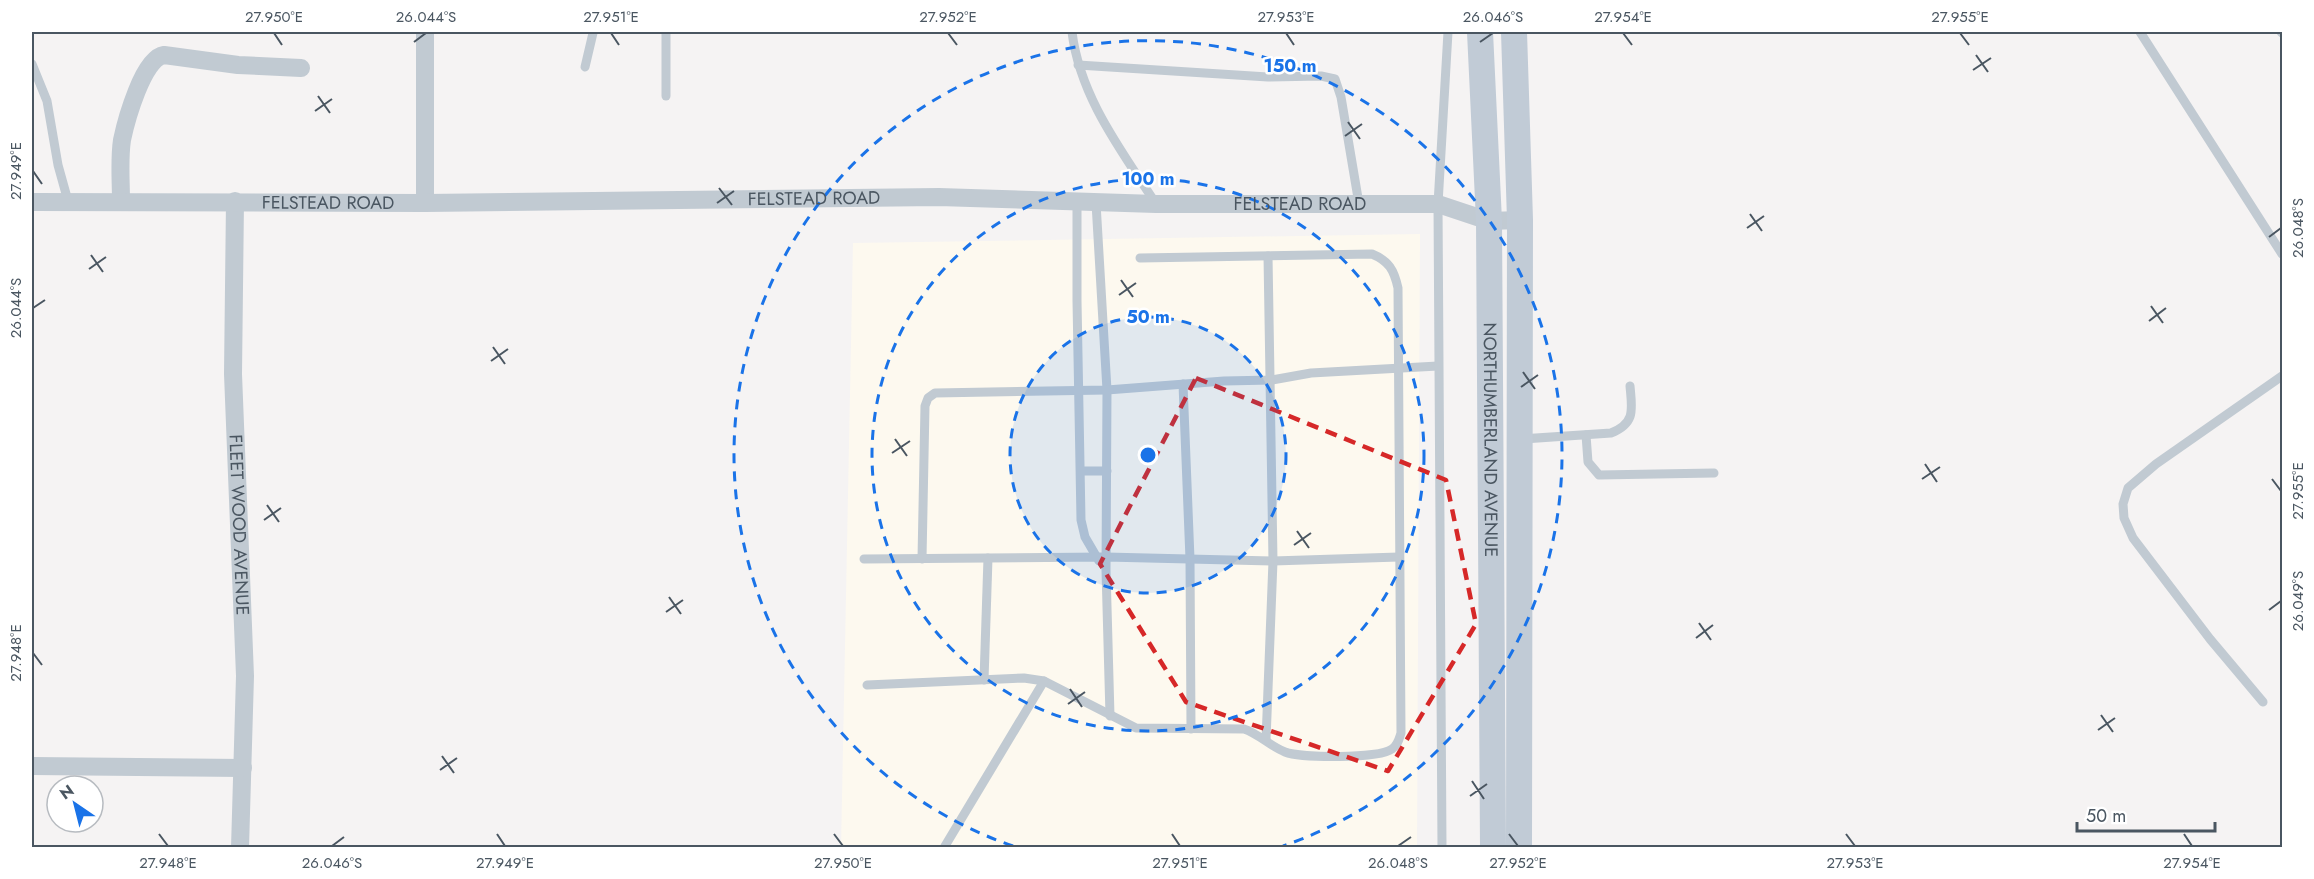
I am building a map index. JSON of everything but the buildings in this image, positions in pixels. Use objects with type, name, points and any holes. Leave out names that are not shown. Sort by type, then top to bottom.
[{"type":"main road","name":"NORTHUMBERLAND AVENUE","points":[[1480,32],[1489,221],[1493,848]]},
{"type":"main road","name":"NORTHUMBERLAND AVENUE","points":[[1514,32],[1520,220],[1519,848]]},
{"type":"street","points":[[425,32],[425,203]]},
{"type":"street","points":[[121,201],[122,141],[140,86],[147,69],[155,58],[164,55],[238,64],[301,68]]},
{"type":"street","name":"FELSTEAD ROAD","points":[[32,202],[425,203],[927,197],[1156,204],[1438,204],[1489,221],[1520,220]]},
{"type":"street","name":"FLEET WOOD AVENUE","points":[[235,201],[233,374],[245,676],[240,848]]},
{"type":"street","points":[[32,766],[243,768]]},
{"type":"lane","points":[[585,67],[592,32]]},
{"type":"lane","points":[[666,32],[666,96]]},
{"type":"lane","points":[[1072,32],[1078,65],[1103,122],[1156,204]]},
{"type":"lane","points":[[1442,848],[1438,204],[1448,32]]},
{"type":"lane","points":[[2140,32],[2283,254]]},
{"type":"lane","points":[[32,64],[47,101],[58,165],[68,201],[73,202]]},
{"type":"lane","points":[[1078,65],[1268,77],[1321,76],[1335,79],[1341,97],[1359,204]]},
{"type":"lane","points":[[1077,202],[1081,520],[1085,537],[1101,557],[1106,570],[1110,716]]},
{"type":"lane","points":[[1096,203],[1107,390],[1107,471],[1101,557]]},
{"type":"lane","points":[[867,684],[1024,678],[1044,681],[1136,728],[1244,729],[1255,732],[1282,751],[1294,754],[1338,756],[1382,753],[1391,750],[1399,742],[1401,733],[1398,288],[1391,266],[1382,258],[1372,254],[1140,258]]},
{"type":"lane","points":[[1266,740],[1273,561],[1269,256]]},
{"type":"lane","points":[[922,559],[925,406],[927,399],[936,393],[944,391],[1107,390],[1272,380],[1311,373],[1438,366]]},
{"type":"lane","points":[[2263,702],[2210,639],[2133,538],[2124,518],[2123,504],[2128,488],[2156,464],[2283,376]]},
{"type":"lane","points":[[1183,384],[1190,559],[1191,729]]},
{"type":"lane","points":[[1520,439],[1611,433],[1624,428],[1632,413],[1630,386]]},
{"type":"lane","points":[[1586,435],[1588,462],[1599,475],[1714,473]]},
{"type":"lane","points":[[1081,471],[1107,471]]},
{"type":"lane","points":[[864,559],[1101,557],[1273,561],[1399,557]]},
{"type":"lane","points":[[984,680],[988,558]]},
{"type":"lane","points":[[945,846],[1044,681]]},
{"type":"highlighted area","points":[[1196,378],[1446,480],[1476,624],[1388,771],[1186,702],[1100,564]]},
{"type":"shaded area","points":[[1420,234],[1417,847],[841,848],[853,243]]}]
